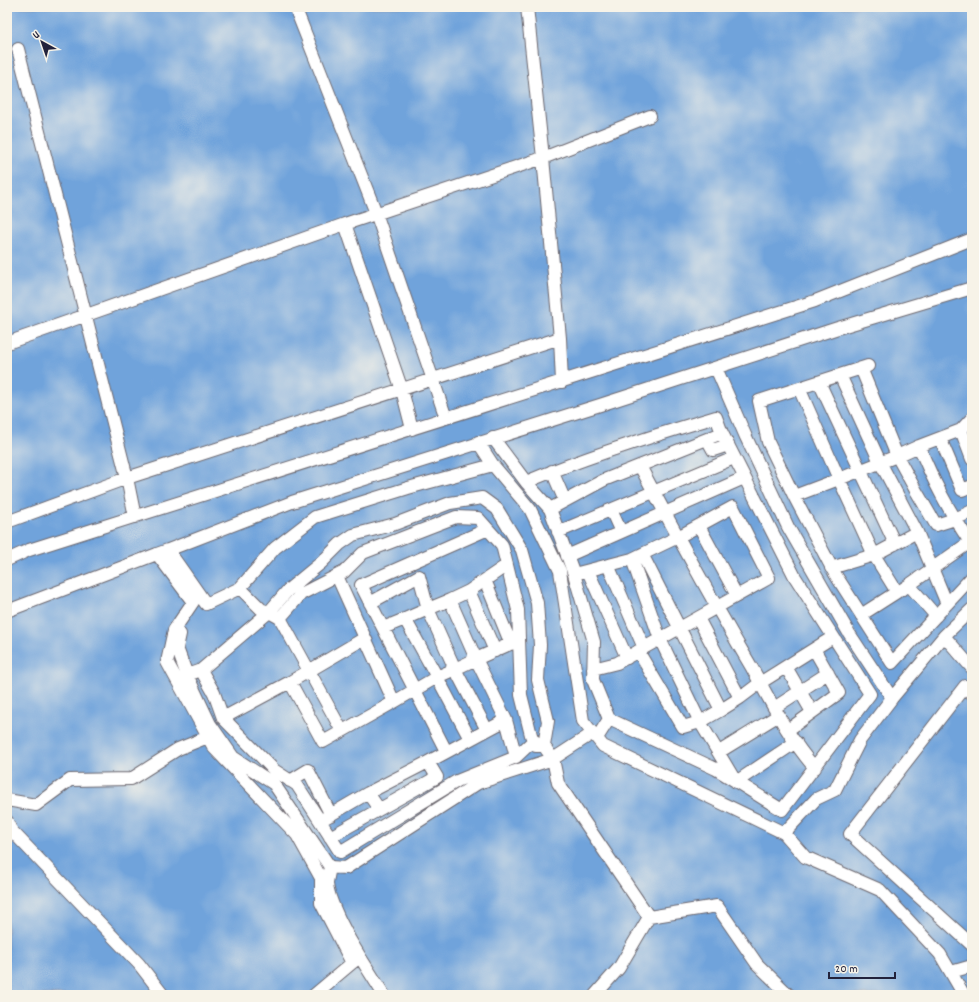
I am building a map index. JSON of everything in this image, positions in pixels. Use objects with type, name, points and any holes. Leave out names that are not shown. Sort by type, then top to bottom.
[{"type":"lane","points":[[295,7],[376,214],[446,418]]},
{"type":"lane","points":[[527,7],[560,338],[562,382]]},
{"type":"lane","points":[[18,49],[86,316],[135,517]]},
{"type":"lane","points":[[7,343],[345,224],[543,158],[650,116]]},
{"type":"lane","points":[[345,224],[402,390],[412,429]]},
{"type":"lane","points":[[7,560],[29,550],[815,301],[972,239]]},
{"type":"lane","points":[[7,610],[292,502],[838,328],[972,288]]},
{"type":"lane","points":[[7,522],[126,478],[560,338]]},
{"type":"lane","points":[[972,511],[955,519],[936,525],[898,456],[865,367],[759,401],[768,442],[794,496],[831,568],[892,663],[972,577]]},
{"type":"lane","points":[[716,368],[788,527],[850,633],[892,698]]},
{"type":"lane","points":[[840,375],[880,462],[917,532],[947,604]]},
{"type":"lane","points":[[819,382],[895,544]]},
{"type":"lane","points":[[798,388],[874,555],[897,592]]},
{"type":"lane","points":[[493,438],[526,482],[550,509],[574,574],[594,642],[593,680],[609,719],[716,769],[782,810],[870,694],[795,577],[734,458],[716,417],[653,436],[552,471],[526,482]]},
{"type":"lane","points":[[794,496],[861,471],[961,430],[972,418]]},
{"type":"lane","points":[[961,430],[972,459]]},
{"type":"lane","points":[[550,509],[604,480],[722,433]]},
{"type":"lane","points":[[940,438],[962,490],[972,486]]},
{"type":"lane","points":[[706,439],[713,450],[728,445]]},
{"type":"lane","points":[[478,442],[493,465],[530,509],[560,571],[583,721],[603,746],[784,833],[805,857],[880,890],[940,954],[964,995]]},
{"type":"lane","points":[[861,616],[971,543],[935,484],[919,446]]},
{"type":"lane","points":[[558,532],[654,493],[734,458]]},
{"type":"lane","points":[[356,960],[327,884],[330,867],[274,784],[233,757],[210,724],[187,675],[177,648],[181,630],[197,610],[206,604],[240,588],[275,548],[315,517],[408,488],[493,465]]},
{"type":"lane","points":[[640,466],[760,683],[803,754],[815,768]]},
{"type":"lane","points":[[552,471],[565,501]]},
{"type":"lane","points":[[567,556],[744,478]]},
{"type":"lane","points":[[915,489],[935,484]]},
{"type":"lane","points":[[275,615],[288,590],[352,535],[395,524],[450,503],[482,498],[496,509],[522,550],[537,604],[540,645],[538,680],[548,721],[539,743],[516,757],[457,781],[340,852],[330,837],[308,770],[290,781]]},
{"type":"lane","points":[[574,574],[637,556],[678,537],[733,507],[769,578],[627,658],[617,663],[594,669]]},
{"type":"lane","points":[[611,510],[621,532]]},
{"type":"lane","points":[[187,675],[201,670],[301,594],[344,572],[363,553],[456,517],[478,518],[502,545],[518,610],[515,642],[521,694],[531,735],[553,759],[558,783],[648,917]]},
{"type":"lane","points":[[699,526],[738,596]]},
{"type":"lane","points":[[446,752],[361,585],[488,529]]},
{"type":"lane","points":[[831,568],[874,555],[917,532]]},
{"type":"lane","points":[[162,552],[206,604]]},
{"type":"lane","points":[[162,552],[193,602],[174,630],[167,662],[214,748],[297,835],[321,878],[321,903],[356,960],[384,995]]},
{"type":"lane","points":[[637,556],[679,628],[721,710]]},
{"type":"lane","points":[[637,556],[660,639],[700,722],[736,782]]},
{"type":"lane","points":[[383,628],[468,591],[507,565]]},
{"type":"lane","points":[[608,565],[641,650],[683,727],[700,722],[721,710],[760,683],[833,637]]},
{"type":"lane","points":[[588,571],[627,658]]},
{"type":"lane","points":[[337,576],[394,702]]},
{"type":"lane","points":[[370,603],[419,576],[428,609],[455,669],[487,730]]},
{"type":"lane","points":[[485,580],[515,642]]},
{"type":"lane","points":[[909,585],[936,616]]},
{"type":"lane","points":[[240,588],[261,609],[275,615],[342,731]]},
{"type":"lane","points":[[468,591],[495,651]]},
{"type":"lane","points":[[450,600],[476,659],[506,720],[516,757]]},
{"type":"lane","points":[[784,833],[816,799],[835,790],[860,740],[892,698],[944,636],[972,609]]},
{"type":"lane","points":[[698,618],[740,698]]},
{"type":"lane","points":[[406,619],[470,739]]},
{"type":"lane","points":[[944,636],[972,668]]},
{"type":"lane","points":[[223,718],[290,682],[308,670],[365,638]]},
{"type":"lane","points":[[290,682],[323,742],[437,677],[515,642]]},
{"type":"lane","points":[[788,730],[839,692],[814,650]]},
{"type":"lane","points":[[786,667],[812,712]]},
{"type":"lane","points":[[201,670],[214,693],[223,718],[274,770],[297,785],[325,818]]},
{"type":"lane","points":[[719,752],[777,712],[800,691],[828,674]]},
{"type":"lane","points":[[972,694],[965,686],[850,834],[972,945]]},
{"type":"lane","points":[[330,867],[346,868],[478,784],[553,759],[595,736],[609,719]]},
{"type":"lane","points":[[325,818],[368,793],[506,720]]},
{"type":"lane","points":[[7,800],[36,805],[70,780],[131,779],[178,749],[208,737]]},
{"type":"lane","points":[[736,782],[796,742]]},
{"type":"lane","points":[[330,837],[437,777],[428,762]]},
{"type":"lane","points":[[368,793],[379,809]]},
{"type":"lane","points":[[7,821],[10,830],[139,964],[163,995]]},
{"type":"lane","points":[[648,917],[716,906],[758,964],[789,995]]},
{"type":"lane","points":[[595,995],[619,968],[648,917]]},
{"type":"lane","points":[[314,995],[356,960]]},
{"type":"lane","points":[[950,972],[972,966]]},
{"type":"water","points":[[7,7],[972,7],[972,995],[7,995]]}]
